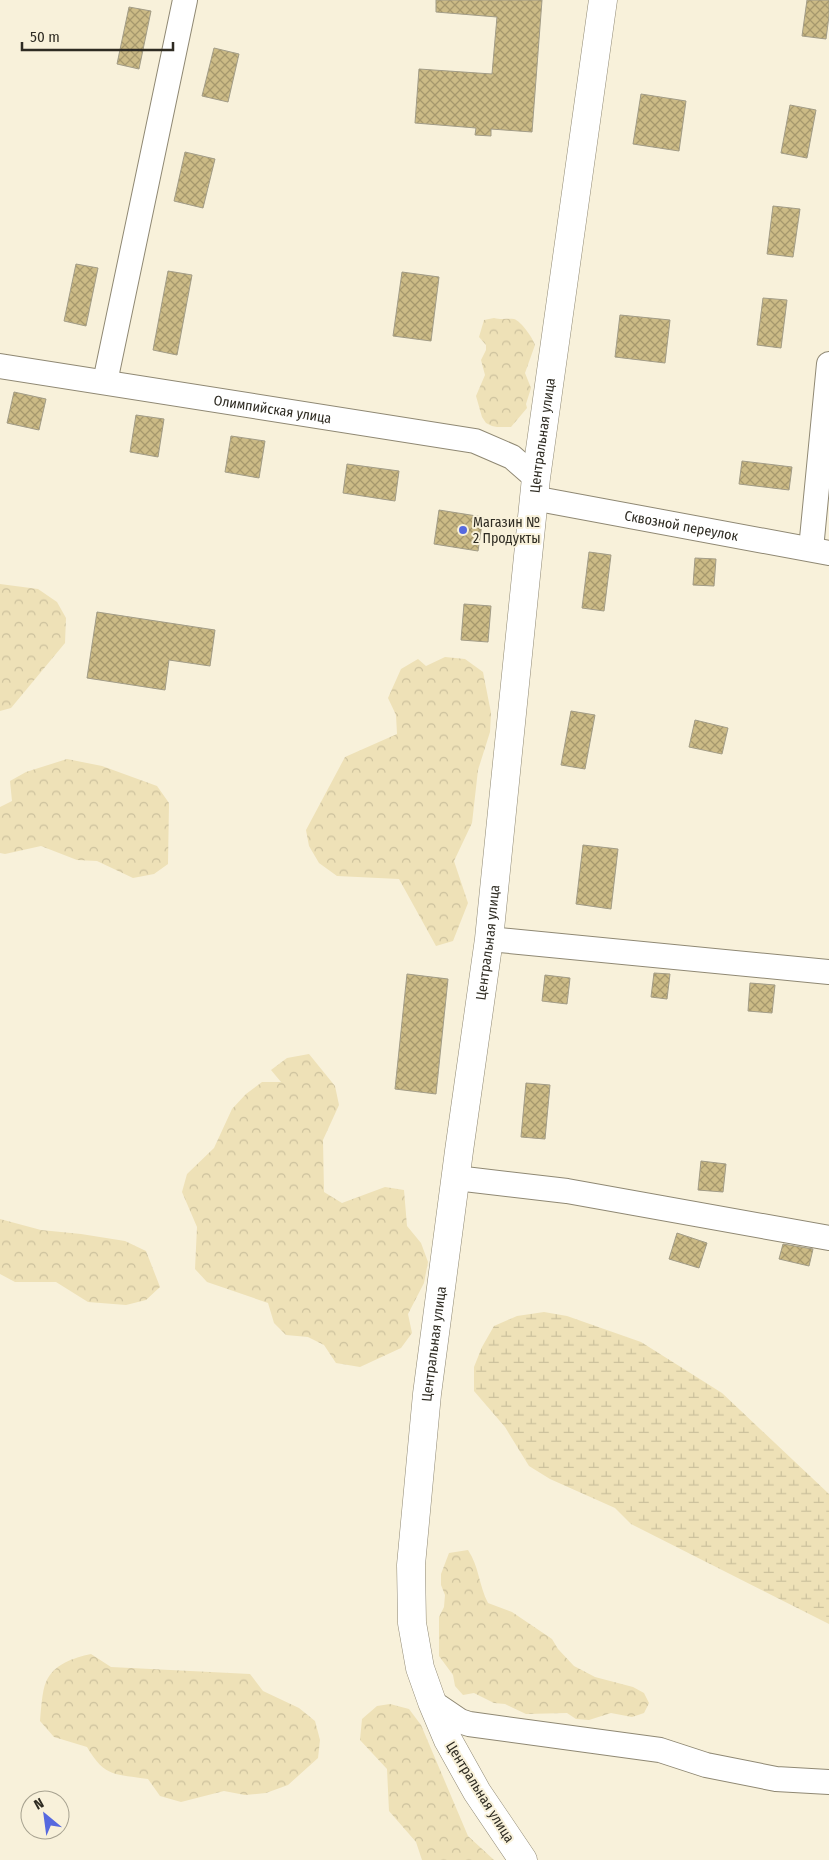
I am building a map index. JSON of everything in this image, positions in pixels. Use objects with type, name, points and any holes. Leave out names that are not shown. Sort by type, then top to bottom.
[{"type":"street","points":[[105,382],[185,0]]},
{"type":"street","name":"Центральная улица","points":[[523,1860],[477,1792],[448,1740],[432,1702],[420,1668],[412,1623],[411,1565],[427,1394],[490,939],[534,488],[603,0]]},
{"type":"street","points":[[820,551],[829,364]]},
{"type":"street","name":"Олимпийская улица","points":[[0,366],[475,442],[512,457],[534,488]]},
{"type":"street","name":"Сквозной переулок","points":[[534,488],[820,551]]},
{"type":"street","points":[[490,939],[829,972]]},
{"type":"street","points":[[456,1178],[568,1191],[829,1238]]},
{"type":"street","points":[[432,1702],[460,1721],[469,1724],[660,1750],[706,1764],[776,1780],[829,1782]]},
{"type":"green space","points":[[494,318],[517,320],[532,338],[535,345],[525,373],[531,388],[526,404],[527,408],[511,427],[497,427],[486,423],[482,417],[476,396],[485,375],[481,360],[486,350],[486,345],[479,337],[484,320]]},
{"type":"green space","points":[[0,584],[38,589],[57,602],[66,618],[65,643],[11,708],[0,711]]},
{"type":"green space","points":[[445,657],[465,659],[483,672],[491,713],[490,732],[478,770],[472,823],[454,861],[468,903],[453,941],[436,946],[399,879],[337,876],[319,863],[309,846],[306,830],[345,757],[397,734],[396,715],[388,698],[401,669],[418,659],[426,666]]},
{"type":"green space","points":[[67,759],[102,766],[157,786],[169,803],[168,864],[154,874],[133,878],[97,861],[77,860],[41,846],[5,854],[0,853],[0,807],[12,801],[10,781],[26,772]]},
{"type":"green space","points":[[309,1054],[335,1086],[339,1105],[323,1140],[324,1192],[342,1203],[385,1187],[404,1190],[407,1226],[421,1243],[428,1262],[424,1283],[408,1314],[412,1333],[401,1348],[360,1367],[336,1363],[324,1345],[308,1337],[286,1335],[274,1323],[268,1303],[207,1282],[195,1269],[197,1227],[182,1192],[187,1174],[214,1148],[232,1109],[246,1094],[262,1082],[281,1082],[271,1070],[287,1058]]},
{"type":"green space","points":[[0,1219],[41,1230],[125,1241],[146,1251],[160,1287],[146,1300],[126,1305],[88,1302],[56,1282],[15,1282],[0,1274]]},
{"type":"green space","points":[[544,1312],[567,1316],[641,1342],[722,1393],[829,1494],[829,1624],[631,1524],[615,1508],[550,1479],[529,1466],[505,1427],[474,1391],[474,1367],[482,1347],[494,1326],[517,1316]]},
{"type":"green space","points":[[468,1550],[472,1556],[488,1603],[512,1612],[552,1639],[558,1649],[574,1666],[595,1677],[633,1687],[644,1693],[649,1703],[644,1713],[632,1717],[611,1713],[589,1720],[576,1719],[567,1713],[526,1714],[505,1704],[494,1703],[474,1693],[463,1695],[455,1686],[453,1675],[439,1656],[439,1617],[444,1607],[445,1595],[441,1585],[441,1574],[449,1553]]},
{"type":"green space","points":[[91,1654],[111,1667],[250,1674],[263,1691],[299,1708],[315,1721],[320,1740],[318,1758],[288,1785],[266,1793],[245,1795],[224,1791],[181,1802],[160,1796],[148,1779],[112,1773],[93,1757],[87,1747],[54,1737],[40,1721],[44,1690],[49,1676],[59,1666]]},
{"type":"green space","points":[[390,1704],[409,1709],[421,1725],[468,1836],[494,1860],[422,1860],[416,1842],[389,1811],[387,1769],[360,1740],[362,1719],[377,1706]]},
{"type":"building","points":[[436,0],[542,0],[532,132],[491,129],[491,136],[475,135],[476,128],[415,123],[419,69],[492,74],[497,17],[436,12]]},
{"type":"building","points":[[807,0],[829,0],[826,39],[802,36]]},
{"type":"building","points":[[129,7],[151,11],[139,69],[117,64]]},
{"type":"building","points":[[214,48],[239,54],[228,102],[202,96]]},
{"type":"building","points":[[641,94],[686,101],[679,151],[633,144]]},
{"type":"building","points":[[790,105],[816,110],[807,158],[781,153]]},
{"type":"building","points":[[185,152],[215,159],[203,208],[174,201]]},
{"type":"building","points":[[773,206],[800,209],[793,257],[767,254]]},
{"type":"building","points":[[76,264],[98,268],[86,326],[64,321]]},
{"type":"building","points":[[168,271],[192,275],[177,355],[153,350]]},
{"type":"building","points":[[402,272],[439,277],[431,341],[393,336]]},
{"type":"building","points":[[763,298],[787,300],[781,348],[757,345]]},
{"type":"building","points":[[620,315],[670,320],[665,363],[615,357]]},
{"type":"building","points":[[14,392],[46,399],[39,430],[7,423]]},
{"type":"building","points":[[136,415],[164,419],[158,457],[130,452]]},
{"type":"building","points":[[231,436],[265,441],[259,478],[225,472]]},
{"type":"building","points":[[742,461],[792,467],[789,490],[739,484]]},
{"type":"building","points":[[347,464],[399,471],[395,501],[343,493]]},
{"type":"building","points":[[439,510],[483,517],[478,551],[434,544]]},
{"type":"building","points":[[589,552],[611,555],[604,611],[582,608]]},
{"type":"building","points":[[695,558],[716,559],[714,586],[693,585]]},
{"type":"building","points":[[464,604],[491,606],[488,642],[461,640]]},
{"type":"building","points":[[97,612],[215,630],[210,666],[169,660],[165,690],[87,678]]},
{"type":"building","points":[[571,711],[595,715],[585,769],[561,765]]},
{"type":"building","points":[[695,720],[728,728],[722,754],[689,747]]},
{"type":"building","points":[[583,845],[618,849],[611,909],[576,904]]},
{"type":"building","points":[[654,973],[670,974],[667,999],[651,997]]},
{"type":"building","points":[[407,974],[448,979],[436,1094],[395,1089]]},
{"type":"building","points":[[545,975],[570,978],[567,1004],[542,1001]]},
{"type":"building","points":[[750,983],[775,985],[772,1013],[748,1011]]},
{"type":"building","points":[[526,1083],[550,1085],[545,1139],[521,1137]]},
{"type":"building","points":[[701,1161],[726,1164],[723,1192],[698,1190]]},
{"type":"building","points":[[677,1233],[707,1243],[699,1268],[669,1259]]},
{"type":"building","points":[[783,1244],[813,1249],[809,1266],[779,1259]]},
{"type":"place","name":"Магазин № 2 Продукты","points":[[463,530]]}]
